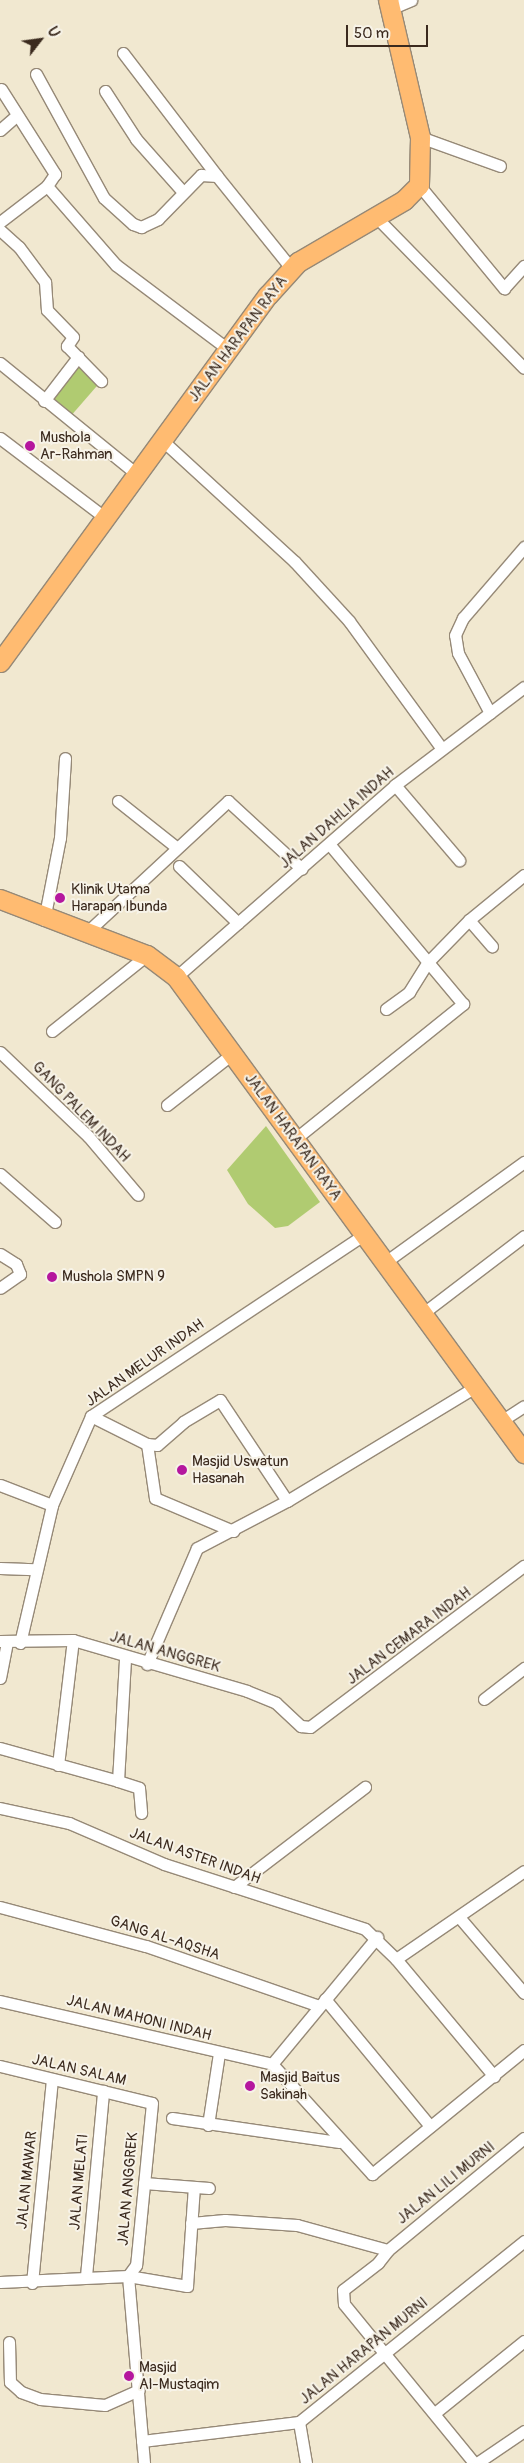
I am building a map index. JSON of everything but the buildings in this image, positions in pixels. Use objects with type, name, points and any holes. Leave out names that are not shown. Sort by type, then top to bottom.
[{"type":"main road","points":[[389,4],[420,137],[418,184]]},
{"type":"main road","name":"JALAN HARAPAN RAYA","points":[[0,662],[104,517],[163,441],[228,349],[291,268],[404,200],[418,184]]},
{"type":"main road","name":"JALAN HARAPAN RAYA","points":[[0,900],[44,920],[147,955],[176,977],[524,1453]]},
{"type":"street","points":[[389,4],[411,0]]},
{"type":"street","points":[[123,53],[217,176],[291,268]]},
{"type":"street","points":[[36,74],[104,198],[133,224],[149,224],[201,175],[217,176]]},
{"type":"street","points":[[0,222],[47,186],[55,174],[16,116],[1,89]]},
{"type":"street","points":[[105,91],[136,139],[183,192]]},
{"type":"street","points":[[0,130],[16,116]]},
{"type":"street","points":[[420,137],[500,166]]},
{"type":"street","points":[[418,184],[504,288],[524,266]]},
{"type":"street","points":[[47,186],[116,265],[228,349]]},
{"type":"street","points":[[376,218],[524,368]]},
{"type":"street","points":[[0,230],[19,247],[45,282],[47,310],[73,337],[67,346],[101,381]]},
{"type":"street","points":[[44,401],[78,357]]},
{"type":"street","points":[[0,364],[138,475]]},
{"type":"street","points":[[0,438],[104,517]]},
{"type":"street","points":[[163,441],[274,542],[350,621],[442,748]]},
{"type":"street","points":[[490,713],[458,653],[455,635],[463,618],[524,547]]},
{"type":"street","name":"JALAN DAHLIA INDAH","points":[[176,977],[330,845],[395,785],[524,687]]},
{"type":"street","points":[[44,920],[60,838],[65,758]]},
{"type":"street","points":[[395,785],[459,860]]},
{"type":"street","points":[[118,801],[176,847]]},
{"type":"street","points":[[86,933],[176,847],[231,801],[302,869]]},
{"type":"street","points":[[295,1139],[462,1007],[461,1000],[330,845]]},
{"type":"street","points":[[179,866],[238,923]]},
{"type":"street","points":[[386,1009],[408,993],[428,962],[469,920],[524,875]]},
{"type":"street","points":[[469,920],[492,946]]},
{"type":"street","points":[[52,1031],[147,955]]},
{"type":"street","name":"GANG PALEM INDAH","points":[[0,1052],[88,1136],[138,1195]]},
{"type":"street","points":[[167,1104],[233,1053]]},
{"type":"street","points":[[384,1263],[524,1162]]},
{"type":"street","points":[[0,1174],[55,1222]]},
{"type":"street","name":"JALAN MELUR INDAH","points":[[20,1642],[34,1569],[52,1505],[91,1416],[364,1235]]},
{"type":"street","points":[[422,1314],[524,1236]]},
{"type":"street","points":[[0,1254],[16,1264],[20,1274],[0,1288]]},
{"type":"street","points":[[147,1664],[195,1551],[287,1501],[475,1386]]},
{"type":"street","points":[[91,1416],[147,1444],[157,1445],[183,1422],[220,1400],[287,1501]]},
{"type":"street","points":[[500,1422],[524,1406]]},
{"type":"street","points":[[147,1444],[155,1498],[233,1531]]},
{"type":"street","points":[[0,1485],[52,1505]]},
{"type":"street","name":"JALAN CEMARA INDAH","points":[[310,1728],[524,1566]]},
{"type":"street","points":[[0,1568],[34,1569]]},
{"type":"street","points":[[58,1765],[73,1640]]},
{"type":"street","name":"JALAN ANGGREK","points":[[3,1642],[73,1640],[125,1658],[246,1691],[276,1703],[301,1726],[310,1728]]},
{"type":"street","points":[[0,1678],[3,1642]]},
{"type":"street","points":[[118,1781],[125,1658]]},
{"type":"street","points":[[484,1699],[524,1668]]},
{"type":"street","points":[[0,1748],[139,1788],[141,1814]]},
{"type":"street","points":[[234,1887],[365,1787]]},
{"type":"street","name":"JALAN ASTER INDAH","points":[[0,1808],[69,1823],[234,1887],[350,1923],[377,1938],[494,2076]]},
{"type":"street","points":[[396,1959],[524,1871]]},
{"type":"street","name":"GANG AL-AQSHA","points":[[0,1907],[146,1946],[322,2003]]},
{"type":"street","points":[[459,1917],[524,1993]]},
{"type":"street","points":[[377,1938],[272,2064],[296,2086],[339,2142],[373,2173],[524,2050]]},
{"type":"street","points":[[322,2003],[430,2126]]},
{"type":"street","name":"JALAN MAHONI INDAH","points":[[1,2004],[272,2064]]},
{"type":"street","points":[[208,2125],[219,2053]]},
{"type":"street","name":"JALAN SALAM","points":[[0,2066],[152,2102]]},
{"type":"street","name":"JALAN MAWAR","points":[[32,2283],[52,2079]]},
{"type":"street","name":"JALAN MELATI","points":[[86,2276],[103,2091]]},
{"type":"street","name":"JALAN ANGGREK","points":[[128,2276],[136,2265],[152,2102]]},
{"type":"street","points":[[172,2118],[208,2125],[339,2142]]},
{"type":"street","name":"JALAN LILI MURNI","points":[[384,2356],[351,2316],[341,2295],[388,2250],[524,2138]]},
{"type":"street","points":[[144,2182],[209,2188]]},
{"type":"street","points":[[0,2282],[32,2283],[86,2276],[128,2276],[187,2286],[194,2187]]},
{"type":"street","points":[[191,2224],[225,2220],[296,2224],[388,2250]]},
{"type":"street","name":"JALAN HARAPAN MURNI","points":[[142,2441],[299,2422],[384,2356],[524,2241]]},
{"type":"street","points":[[128,2276],[144,2463]]},
{"type":"street","points":[[436,2412],[524,2341]]},
{"type":"street","points":[[9,2342],[10,2382],[20,2392],[40,2399],[105,2405],[139,2390]]},
{"type":"street","points":[[384,2356],[436,2412],[471,2461],[524,2431]]},
{"type":"street","points":[[299,2422],[306,2463]]},
{"type":"green space","points":[[79,364],[100,382],[69,419],[48,400]]},
{"type":"green space","points":[[266,1126],[320,1202],[288,1226],[275,1228],[248,1204],[227,1170]]},
{"type":"place","name":"Mushola Ar-Rahman","points":[[30,446]]},
{"type":"place","name":"Klinik Utama Harapan Ibunda","points":[[60,898]]},
{"type":"place","name":"Mushola SMPN 9","points":[[52,1277]]},
{"type":"place","name":"Masjid Uswatun Hasanah","points":[[182,1470]]},
{"type":"place","name":"Masjid Baitus Sakinah","points":[[250,2086]]},
{"type":"place","name":"Masjid Al-Mustaqim","points":[[129,2376]]}]
